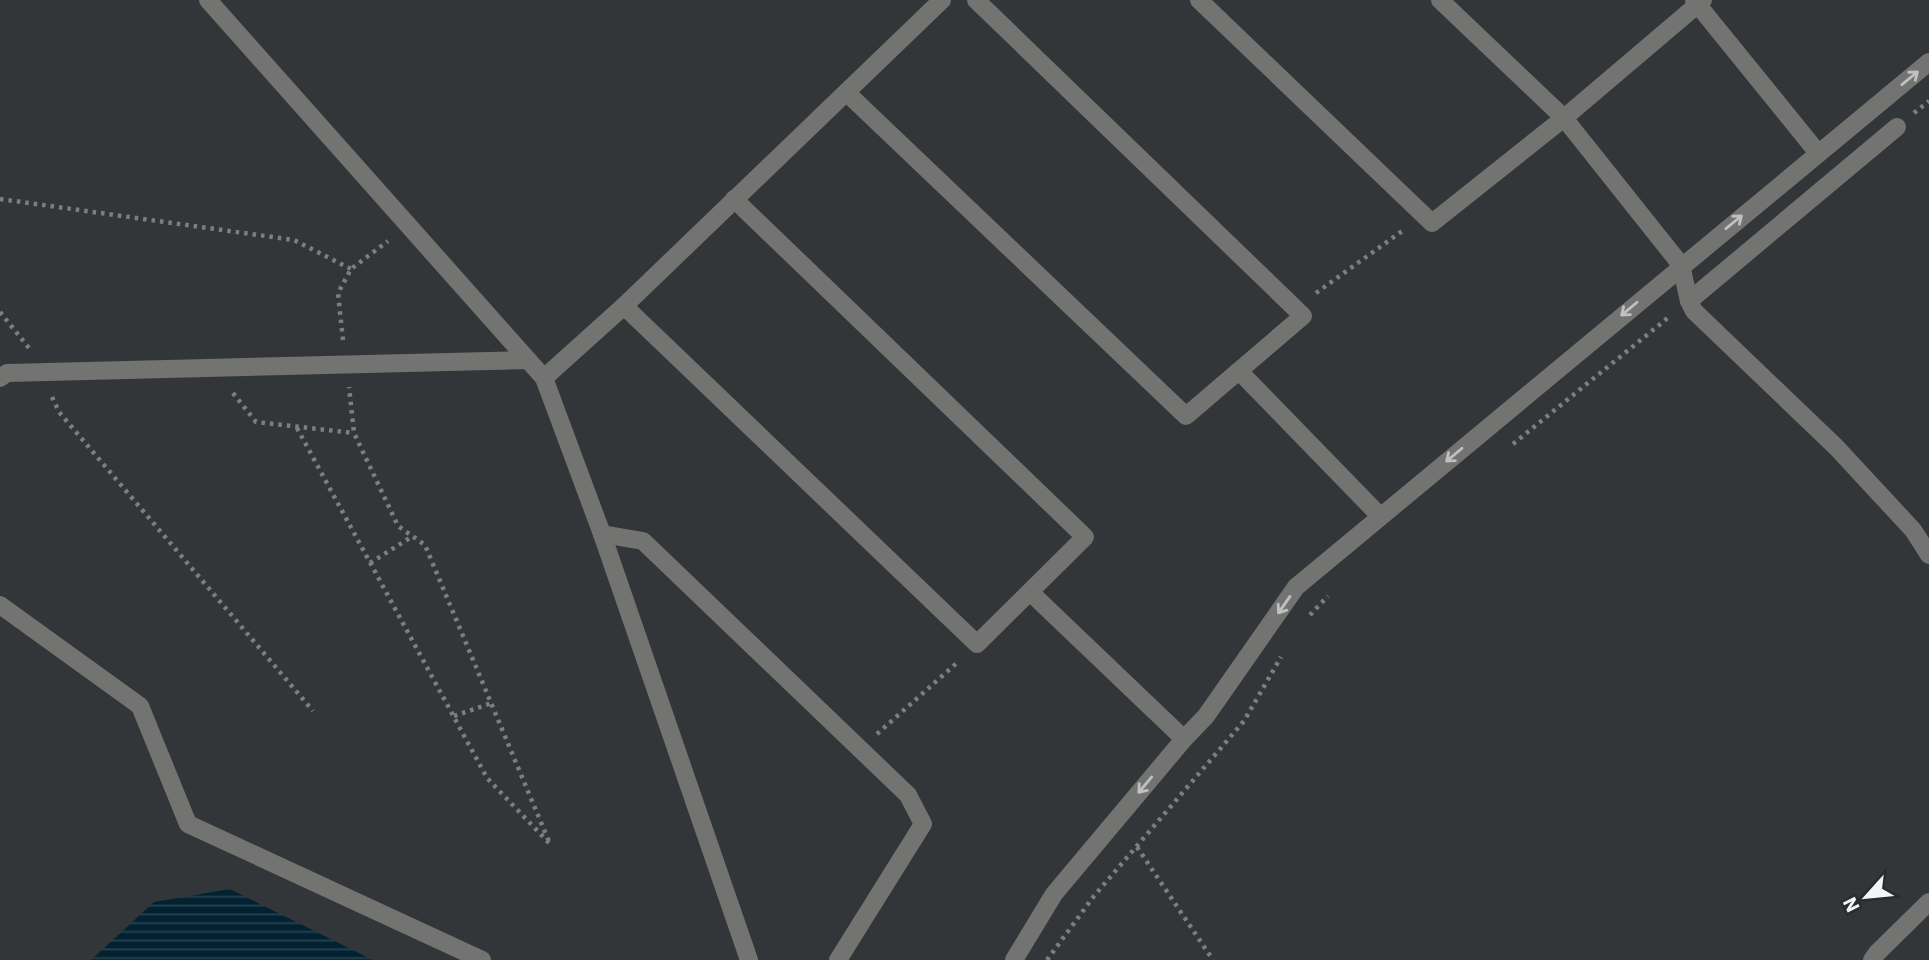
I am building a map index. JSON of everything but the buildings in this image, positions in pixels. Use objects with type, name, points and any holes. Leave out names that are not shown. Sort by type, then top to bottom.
[{"type":"street","points":[[208,0],[544,378],[602,534],[749,960]]},
{"type":"street","points":[[544,378],[624,306],[942,0]]},
{"type":"street","points":[[847,93],[1186,416],[1303,316],[976,0]]},
{"type":"street","points":[[1199,0],[1432,223],[1564,118],[1698,1],[1818,153]]},
{"type":"street","points":[[1440,0],[1564,118],[1681,265],[1694,311],[1836,447],[1913,530],[1929,555]]},
{"type":"street","points":[[1014,960],[1054,894],[1206,716],[1296,587],[1929,62]]},
{"type":"street","points":[[1689,301],[1898,127]]},
{"type":"street","points":[[624,306],[977,644],[1085,537],[734,199]]},
{"type":"street","points":[[0,378],[7,373],[528,360]]},
{"type":"street","points":[[1239,371],[1380,516]]},
{"type":"street","points":[[602,534],[643,541],[908,794],[923,824],[838,960]]},
{"type":"street","points":[[1030,592],[1184,739]]},
{"type":"street","points":[[0,605],[140,706],[188,824],[482,960]]},
{"type":"street","points":[[1872,960],[1929,902]]},
{"type":"path","points":[[0,199],[294,240],[351,269]]},
{"type":"path","points":[[1295,308],[1424,215]]},
{"type":"path","points":[[297,428],[486,778],[550,844],[425,544],[398,526],[354,433],[338,293],[351,269],[408,226]]},
{"type":"path","points":[[1504,451],[1689,301]]},
{"type":"path","points":[[0,312],[30,349],[59,412],[313,711]]},
{"type":"path","points":[[212,368],[256,422],[354,433]]},
{"type":"path","points":[[370,563],[413,536]]},
{"type":"path","points":[[1308,617],[1333,592]]},
{"type":"path","points":[[861,749],[977,644]]},
{"type":"path","points":[[1047,960],[1094,896],[1244,721],[1285,650]]},
{"type":"path","points":[[454,716],[492,704]]},
{"type":"path","points":[[1137,847],[1213,960]]},
{"type":"water","points":[[230,889],[373,960],[91,960],[154,902]]}]
